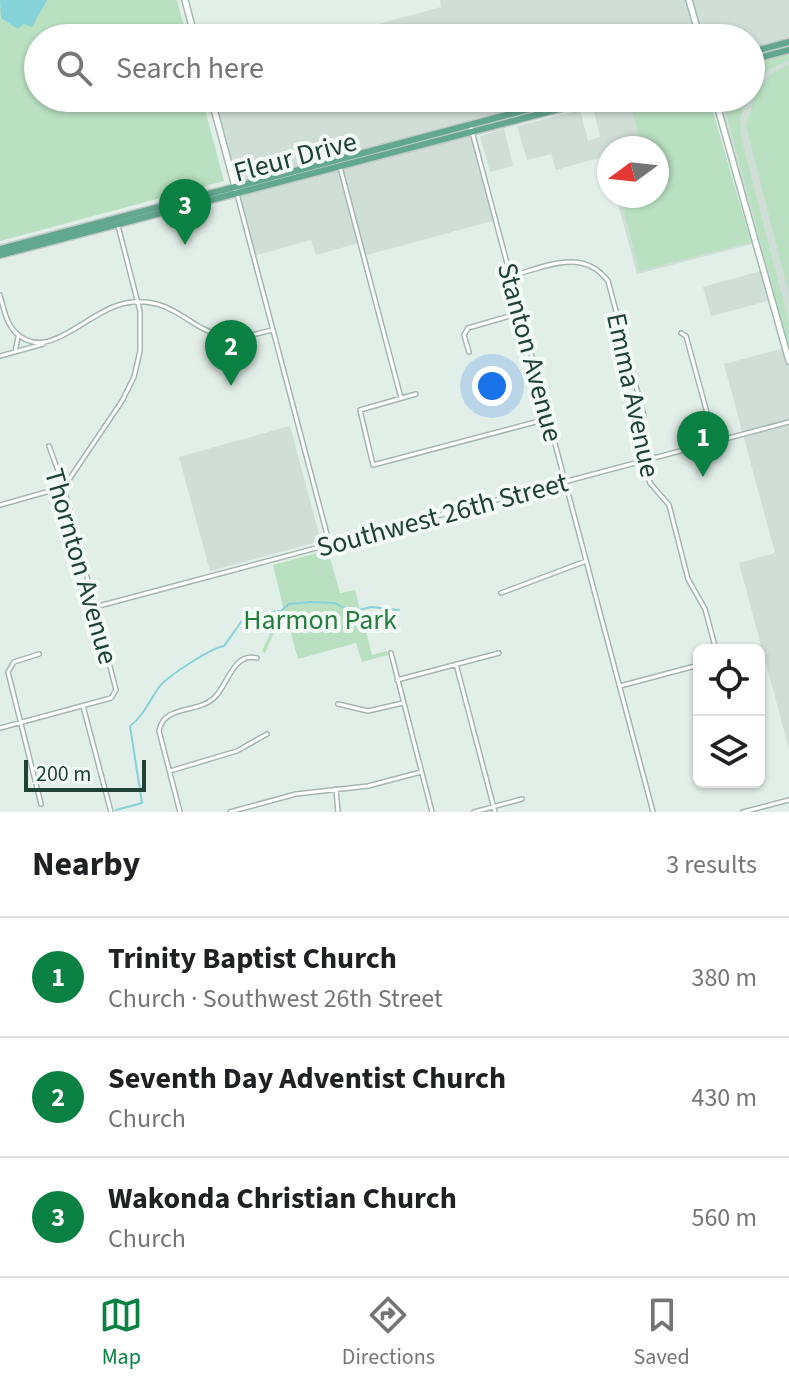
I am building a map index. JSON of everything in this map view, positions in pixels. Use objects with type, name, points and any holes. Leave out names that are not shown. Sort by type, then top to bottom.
[{"type":"main road","points":[[185,0],[191,24]]},
{"type":"main road","points":[[689,0],[695,24]]},
{"type":"main road","points":[[765,48],[789,42]]},
{"type":"main road","points":[[765,56],[789,50]]},
{"type":"main road","points":[[215,112],[237,194]]},
{"type":"main road","name":"Fleur Drive","points":[[0,249],[237,194],[517,112]]},
{"type":"main road","name":"Fleur Drive","points":[[0,255],[234,185],[339,164],[548,112]]},
{"type":"main road","points":[[719,112],[789,361]]},
{"type":"street","name":"Stanton Avenue","points":[[470,124],[653,812]]},
{"type":"street","points":[[339,164],[401,398]]},
{"type":"street","points":[[237,194],[330,544]]},
{"type":"street","points":[[0,505],[64,487],[122,401],[134,377],[142,338],[138,302],[116,221]]},
{"type":"street","name":"Emma Avenue","points":[[511,276],[583,261],[600,270],[608,281],[644,413],[640,442],[643,461],[650,483],[669,505],[688,579],[705,609],[714,644]]},
{"type":"street","points":[[0,295],[8,324],[17,334],[30,341],[45,343]]},
{"type":"street","points":[[0,356],[45,343],[106,309],[138,302],[175,310],[224,336],[243,337],[273,330]]},
{"type":"street","points":[[469,352],[464,335],[468,328],[520,313]]},
{"type":"street","points":[[681,333],[686,336],[715,442]]},
{"type":"street","points":[[15,352],[19,343],[17,334]]},
{"type":"street","points":[[416,394],[364,408],[358,415],[371,462],[376,465],[548,418]]},
{"type":"street","name":"Southwest 26th Street","points":[[95,607],[789,422]]},
{"type":"street","name":"Thornton Avenue","points":[[49,446],[64,487],[116,686],[111,698],[83,706],[111,812]]},
{"type":"street","points":[[501,593],[586,561]]},
{"type":"street","points":[[391,653],[432,812]]},
{"type":"street","points":[[397,680],[499,653]]},
{"type":"street","points":[[39,654],[14,662],[8,674],[41,804]]},
{"type":"street","points":[[180,812],[159,731],[170,714],[208,702],[220,692],[239,662],[249,657],[257,658]]},
{"type":"street","points":[[456,664],[494,810]]},
{"type":"street","points":[[620,686],[693,667]]},
{"type":"street","points":[[338,704],[368,711],[403,703]]},
{"type":"street","points":[[0,728],[83,706]]},
{"type":"street","points":[[170,771],[237,751],[267,734]]},
{"type":"street","points":[[230,812],[296,794],[377,784],[421,772]]},
{"type":"street","points":[[336,789],[338,812]]},
{"type":"street","points":[[474,812],[494,810],[522,799]]},
{"type":"street","points":[[743,812],[789,800]]},
{"type":"shaded area","points":[[440,0],[789,0],[789,42],[765,48],[765,24],[378,24],[441,7]]},
{"type":"shaded area","points":[[789,50],[789,420],[767,428],[789,425],[789,749],[765,660],[765,644],[761,644],[739,563],[775,553],[724,364],[785,348],[772,300],[711,316],[703,287],[764,270],[719,112],[765,112],[765,56]]},
{"type":"shaded area","points":[[215,112],[517,112],[234,185]]},
{"type":"shaded area","points":[[581,112],[588,141],[597,138],[597,158],[556,170],[551,154],[527,160],[517,126]]},
{"type":"shaded area","points":[[594,112],[711,112],[752,244],[637,274],[619,208],[669,208],[669,136],[600,136]]},
{"type":"shaded area","points":[[504,129],[513,166],[490,172],[480,136]]},
{"type":"shaded area","points":[[473,132],[496,220],[363,256],[359,243],[316,255],[311,240],[253,256],[237,194]]},
{"type":"shaded area","points":[[290,426],[321,541],[210,571],[179,457]]},
{"type":"green space","points":[[0,0],[177,0],[183,24],[24,24],[24,112],[206,112],[224,181],[0,241]]},
{"type":"green space","points":[[789,53],[789,60],[765,73],[765,59]]},
{"type":"green space","points":[[789,65],[789,294],[746,126],[750,112],[765,112],[765,81],[772,73]]},
{"type":"green space","points":[[633,112],[713,112],[751,242],[639,271],[623,208],[669,208],[669,136],[639,136]]},
{"type":"green space","points":[[726,112],[742,112],[741,137],[789,323],[789,348]]},
{"type":"green space","name":"Harmon Park","points":[[328,550],[340,593],[355,590],[372,655],[387,651],[388,655],[362,662],[356,643],[298,659],[287,619],[279,621],[265,653],[262,651],[277,618],[285,615],[273,565]]},
{"type":"water","points":[[0,0],[47,0],[34,24],[24,24],[18,29],[1,18]]},
{"type":"waterway","points":[[116,810],[142,803],[130,726],[165,681],[200,657],[224,646],[246,615],[281,611],[289,604],[311,602],[335,603],[351,612],[371,607],[399,610]]},
{"type":"place","name":"Wakonda Christian Church","points":[[185,245]]},
{"type":"place","name":"Seventh Day Adventist Church","points":[[231,386]]},
{"type":"place","name":"Trinity Baptist Church","points":[[703,477]]}]
